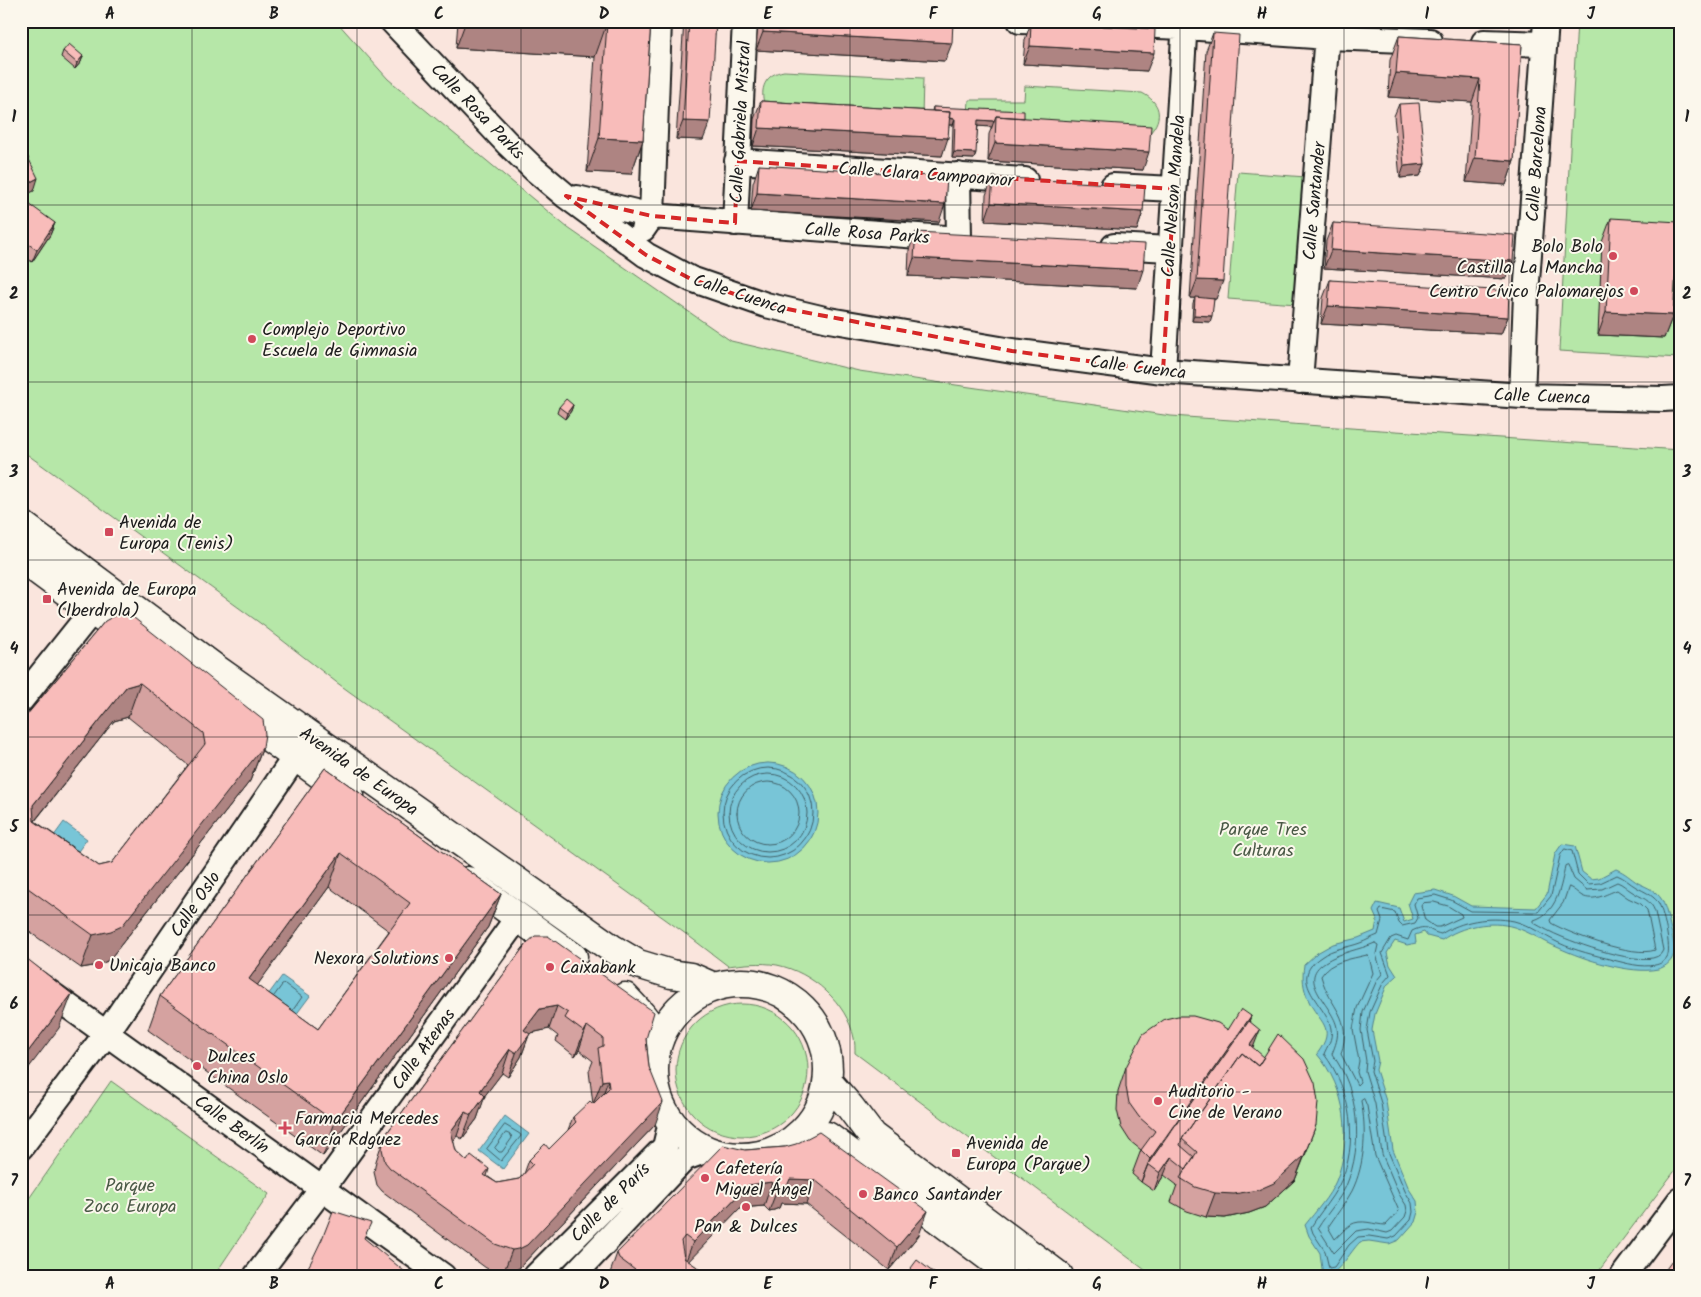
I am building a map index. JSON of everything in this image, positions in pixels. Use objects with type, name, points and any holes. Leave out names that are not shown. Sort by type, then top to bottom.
[{"type":"main road","name":"Avenida de Europa","points":[[21,524],[224,675],[611,948],[638,964],[671,974],[691,977],[714,987]]},
{"type":"main road","points":[[21,558],[154,656]]},
{"type":"main road","name":"Avenida de Europa","points":[[217,700],[373,813]]},
{"type":"main road","points":[[445,865],[619,990],[660,1038]]},
{"type":"main road","points":[[739,982],[765,986],[788,996],[807,1012],[821,1034],[828,1058],[828,1082],[823,1102],[813,1120],[799,1135],[779,1148],[755,1156],[730,1156],[707,1150],[687,1138],[671,1122],[660,1103],[654,1081],[654,1059],[660,1038],[672,1015],[691,998],[714,987],[739,982]]},
{"type":"main road","points":[[828,1082],[872,1136],[1059,1276]]},
{"type":"main road","points":[[799,1135],[827,1136],[1014,1276]]},
{"type":"street","name":"Calle Rosa Parks","points":[[392,21],[534,169],[566,196],[631,244]]},
{"type":"street","points":[[631,244],[652,216],[659,21]]},
{"type":"street","name":"Calle Gabriela Mistral","points":[[735,223],[745,21]]},
{"type":"street","points":[[1020,21],[1328,29],[1456,41],[1545,32]]},
{"type":"street","name":"Calle Nelson Mandela","points":[[1163,372],[1169,249],[1185,24]]},
{"type":"street","name":"Calle Santander","points":[[1300,381],[1318,281],[1322,234],[1328,29]]},
{"type":"street","name":"Calle Barcelona","points":[[1522,396],[1517,294],[1518,247],[1545,32]]},
{"type":"street","name":"Calle Clara Campoamor","points":[[737,161],[1046,182]]},
{"type":"street","name":"Calle Rosa Parks","points":[[566,196],[652,216],[968,240],[958,175]]},
{"type":"street","points":[[1093,184],[1174,189]]},
{"type":"street","name":"Calle Cuenca","points":[[631,244],[646,255],[691,279],[766,305],[829,320],[1012,351],[1163,372],[1522,396],[1674,402]]},
{"type":"street","points":[[1092,245],[1169,249]]},
{"type":"street","points":[[21,700],[92,611]]},
{"type":"street","name":"Calle Oslo","points":[[21,1147],[106,1034],[295,756]]},
{"type":"street","name":"Calle Atenas","points":[[256,1276],[518,917]]},
{"type":"street","name":"Calle Berlín","points":[[21,972],[443,1276]]},
{"type":"street","name":"Calle de París","points":[[536,1276],[665,1147],[671,1122]]},
{"type":"street","name":"Calle de París","points":[[572,1276],[685,1158],[707,1150]]},
{"type":"street","points":[[1623,1276],[1680,1200]]},
{"type":"highlighted area","points":[[737,161],[1174,189],[1163,371],[1012,351],[766,305],[691,279],[646,255],[566,196],[652,216],[735,223]]},
{"type":"green space","name":"Parque Tres Culturas","points":[[21,21],[336,21],[388,79],[568,228],[731,341],[859,371],[1171,416],[1680,450],[1680,1164],[1595,1276],[1153,1276],[855,1053],[854,1038],[844,1013],[836,1001],[815,982],[803,974],[777,965],[758,963],[728,966],[336,682],[264,626],[21,450]]},
{"type":"green space","points":[[1577,21],[1680,21],[1680,358],[1559,351]]},
{"type":"green space","points":[[784,71],[923,78],[922,118],[765,106],[763,88],[765,83],[772,75]]},
{"type":"green space","points":[[1025,86],[1142,93],[1156,105],[1158,110],[1157,121],[1150,133],[968,115],[969,100],[1024,100]]},
{"type":"green space","points":[[1238,172],[1306,177],[1297,304],[1228,299]]},
{"type":"green space","points":[[742,1004],[755,1005],[767,1009],[789,1023],[803,1045],[807,1057],[807,1083],[803,1095],[789,1117],[767,1131],[755,1135],[742,1136],[729,1135],[717,1131],[695,1117],[681,1095],[677,1083],[676,1070],[677,1057],[681,1045],[695,1023],[717,1009],[729,1005]]},
{"type":"green space","name":"Parque Zoco Europa","points":[[111,1081],[269,1194],[214,1276],[21,1276],[21,1210]]},
{"type":"water","points":[[768,763],[778,764],[796,771],[810,785],[817,803],[817,823],[810,841],[796,855],[778,862],[768,863],[758,862],[740,855],[726,841],[719,823],[718,813],[719,803],[726,785],[740,771],[758,764]]},
{"type":"water","points":[[64,822],[87,839],[63,872],[40,855]]},
{"type":"water","points":[[1562,844],[1575,846],[1582,872],[1591,879],[1599,878],[1616,869],[1657,894],[1664,904],[1670,925],[1674,947],[1673,957],[1667,965],[1658,969],[1635,970],[1621,968],[1594,961],[1553,946],[1514,927],[1496,924],[1467,928],[1442,940],[1427,936],[1424,932],[1415,935],[1416,943],[1407,945],[1395,941],[1387,953],[1390,965],[1397,976],[1387,985],[1375,1014],[1372,1030],[1378,1061],[1376,1070],[1386,1101],[1393,1150],[1409,1189],[1417,1201],[1418,1212],[1415,1222],[1399,1240],[1389,1244],[1369,1241],[1360,1242],[1339,1268],[1329,1275],[1323,1276],[1320,1253],[1309,1236],[1305,1225],[1326,1198],[1336,1181],[1344,1148],[1344,1114],[1335,1082],[1317,1054],[1323,1045],[1326,1031],[1306,995],[1303,982],[1304,965],[1317,953],[1333,944],[1358,938],[1375,931],[1377,920],[1373,911],[1377,903],[1399,908],[1404,922],[1413,919],[1408,903],[1413,893],[1435,890],[1453,896],[1471,906],[1536,908],[1547,894],[1555,854]]},
{"type":"water","points":[[282,976],[310,996],[284,1031],[257,1010]]},
{"type":"water","points":[[505,1116],[529,1134],[503,1169],[479,1151]]},
{"type":"building","points":[[582,21],[651,21],[643,140],[599,138],[607,23]]},
{"type":"building","points":[[689,21],[716,21],[710,122],[683,121]]},
{"type":"building","points":[[763,21],[953,21],[952,43],[763,32]]},
{"type":"building","points":[[1031,22],[1155,29],[1154,53],[1030,46]]},
{"type":"building","points":[[1213,33],[1239,35],[1223,281],[1197,280]]},
{"type":"building","points":[[1399,36],[1522,44],[1514,161],[1475,158],[1480,79],[1396,73]]},
{"type":"building","points":[[69,44],[83,56],[77,63],[63,51]]},
{"type":"building","points":[[761,101],[950,112],[948,138],[759,128]]},
{"type":"building","points":[[1419,103],[1425,164],[1404,166],[1399,104]]},
{"type":"building","points":[[933,107],[1024,111],[1024,118],[996,116],[994,121],[978,120],[976,153],[954,152],[955,119],[949,118],[950,112],[933,111]]},
{"type":"building","points":[[996,116],[1151,126],[1149,152],[995,143]]},
{"type":"building","points":[[23,147],[38,178],[21,187],[21,148]]},
{"type":"building","points":[[759,165],[947,177],[945,204],[757,193]]},
{"type":"building","points":[[993,177],[1145,186],[1143,212],[991,203]]},
{"type":"building","points":[[25,201],[55,223],[37,250],[21,239],[21,207]]},
{"type":"building","name":"Centro Cívico Palomarejos","points":[[1611,218],[1679,222],[1673,315],[1606,312]]},
{"type":"building","points":[[1333,223],[1515,235],[1513,261],[1331,250]]},
{"type":"building","points":[[916,232],[1145,244],[1143,270],[914,258]]},
{"type":"building","points":[[21,254],[28,259],[21,268]]},
{"type":"building","points":[[1330,280],[1509,291],[1508,317],[1328,306]]},
{"type":"building","points":[[1195,297],[1214,299],[1212,316],[1194,315]]},
{"type":"building","points":[[566,399],[573,405],[567,413],[559,407]]},
{"type":"building","points":[[118,614],[134,618],[263,720],[265,734],[263,747],[122,926],[111,931],[93,935],[21,883],[21,722],[105,621]],"holes":[[[140,683],[203,733],[205,744],[112,863],[99,866],[34,821],[33,805],[126,687]]]},
{"type":"building","points":[[325,768],[501,894],[335,1122],[160,996]],"holes":[[[341,853],[410,903],[318,1029],[249,979]]]},
{"type":"building","points":[[535,936],[548,936],[654,1012],[646,1039],[649,1067],[663,1102],[527,1245],[512,1250],[495,1244],[390,1168],[385,1162],[382,1149],[384,1137],[526,944]],"holes":[[[557,1006],[568,1013],[565,1018],[584,1032],[587,1026],[603,1038],[603,1046],[598,1048],[602,1081],[608,1080],[609,1088],[593,1104],[590,1101],[573,1117],[576,1122],[549,1149],[545,1144],[529,1160],[533,1164],[519,1179],[497,1183],[484,1175],[489,1169],[471,1155],[467,1161],[456,1151],[451,1131],[465,1112],[471,1115],[485,1096],[480,1091],[510,1049],[516,1053],[530,1034],[524,1030],[540,1009]]]},
{"type":"building","points":[[21,954],[72,994],[21,1061]]},
{"type":"building","name":"Auditorio - Cine de Verano","points":[[1241,1009],[1251,1016],[1150,1159],[1141,1150],[1155,1131],[1139,1117],[1129,1103],[1126,1087],[1126,1067],[1143,1034],[1165,1019],[1178,1016],[1193,1016],[1218,1023],[1228,1030]]},
{"type":"building","points":[[1249,1021],[1260,1030],[1250,1045],[1264,1057],[1258,1066],[1242,1053],[1182,1139],[1180,1145],[1194,1157],[1186,1169],[1171,1157],[1160,1173],[1148,1164]]},
{"type":"building","points":[[1278,1034],[1304,1059],[1315,1083],[1318,1102],[1316,1125],[1304,1156],[1274,1183],[1258,1190],[1234,1194],[1215,1193],[1195,1187],[1180,1178],[1197,1152],[1182,1139],[1242,1053],[1258,1066]]},
{"type":"building","points":[[819,1132],[928,1211],[897,1247],[815,1180],[790,1179],[788,1184],[783,1187],[778,1187],[772,1182],[748,1185],[693,1242],[685,1236],[681,1241],[684,1258],[710,1276],[643,1276],[619,1258],[617,1253],[723,1145],[745,1150],[785,1147],[796,1144]]},
{"type":"building","points":[[333,1211],[371,1223],[364,1238],[410,1276],[303,1276],[322,1239]]},
{"type":"building","points":[[1680,1250],[1680,1276],[1661,1276]]},
{"type":"building","points":[[917,1260],[938,1276],[905,1276]]},
{"type":"building","points":[[426,1271],[429,1276],[419,1276]]},
{"type":"place","name":"Bolo Bolo Castilla La Mancha","points":[[1613,256]]},
{"type":"place","name":"Centro Cívico Palomarejos","points":[[1634,291]]},
{"type":"place","name":"Complejo Deportivo Escuela de Gimnasia","points":[[252,339]]},
{"type":"place","name":"Avenida de Europa (Tenis)","points":[[109,532]]},
{"type":"place","name":"Avenida de Europa (Iberdrola)","points":[[47,599]]},
{"type":"place","name":"Nexora Solutions","points":[[449,958]]},
{"type":"place","name":"Unicaja Banco","points":[[99,965]]},
{"type":"place","name":"Caixabank","points":[[550,967]]},
{"type":"place","name":"Dulces China Oslo","points":[[197,1066]]},
{"type":"place","name":"Auditorio - Cine de Verano","points":[[1158,1101]]},
{"type":"place","name":"Farmacia Mercedes García Rdguez","points":[[285,1128]]},
{"type":"place","name":"Avenida de Europa (Parque)","points":[[956,1153]]},
{"type":"place","name":"Cafetería Miguel Ángel","points":[[705,1178]]},
{"type":"place","name":"Banco Santander","points":[[863,1194]]},
{"type":"place","name":"Pan & Dulces","points":[[746,1207]]}]
